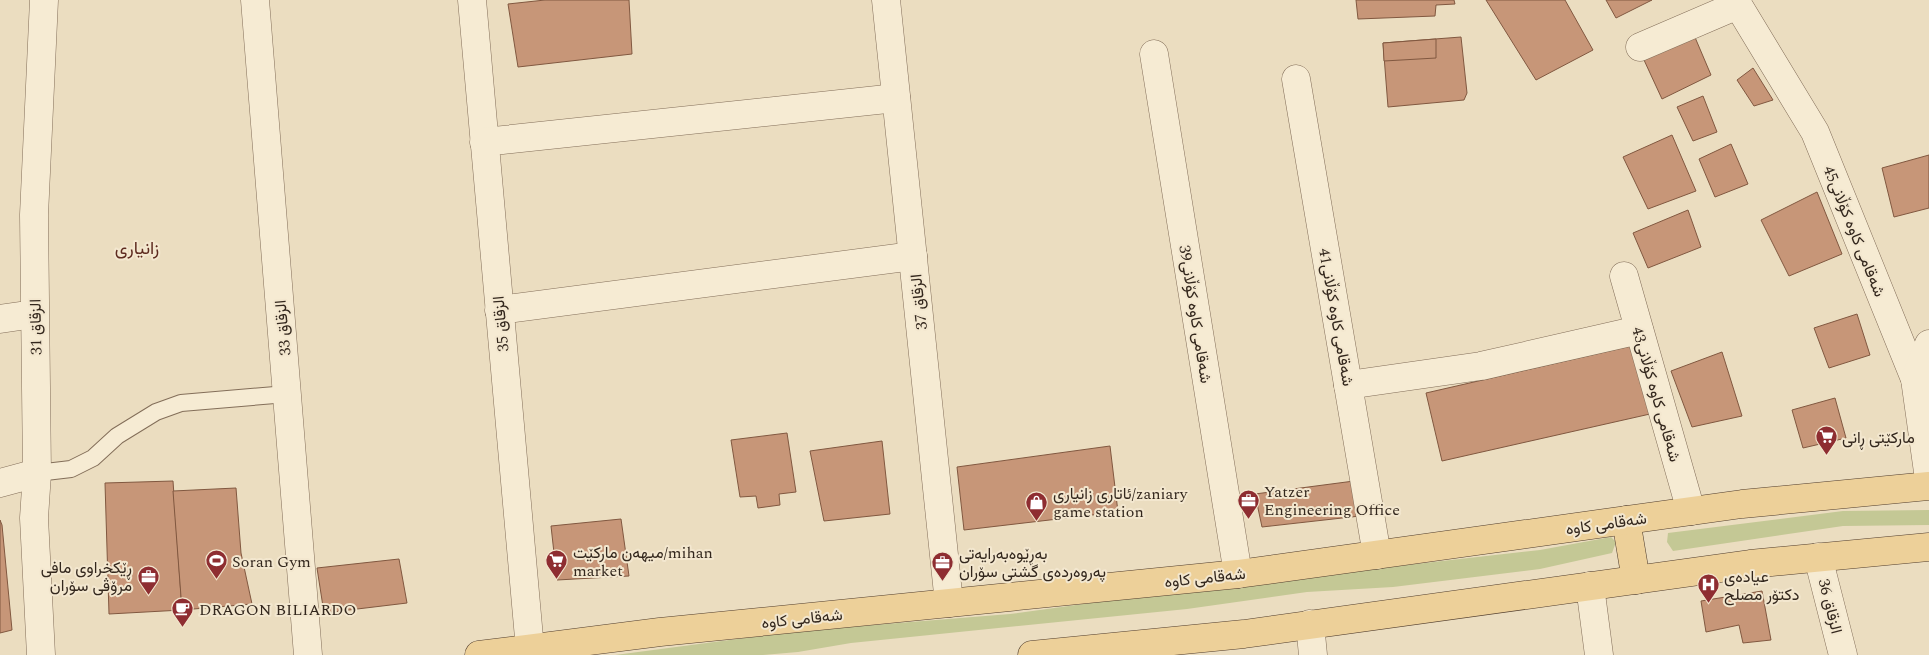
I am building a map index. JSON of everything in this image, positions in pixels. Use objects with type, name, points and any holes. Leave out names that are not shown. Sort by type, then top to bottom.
[{"type":"main road","name":"شەقامی کاوە","points":[[478,655],[660,632],[1238,574],[1691,511],[1929,486]]},
{"type":"main road","points":[[1626,520],[1636,580]]},
{"type":"main road","points":[[1032,655],[1244,634],[1750,564],[1929,546]]},
{"type":"street","name":"الزقاق 31","points":[[41,655],[34,518],[37,473],[34,214],[44,0]]},
{"type":"street","name":"الزقاق 33","points":[[255,0],[308,655]]},
{"type":"street","name":"الزقاق 35","points":[[472,0],[530,649]]},
{"type":"street","name":"الزقاق 37","points":[[886,0],[949,603]]},
{"type":"street","points":[[1640,48],[1737,2]]},
{"type":"street","name":"شەقامی کاوە کۆڵانی45","points":[[1737,2],[1815,132],[1914,379],[1929,479]]},
{"type":"street","name":"شەقامی کاوە کۆڵانی39","points":[[1154,54],[1238,574]]},
{"type":"street","name":"شەقامی کاوە کۆڵانی41","points":[[1296,79],[1377,555]]},
{"type":"street","points":[[484,142],[896,98]]},
{"type":"street","points":[[499,310],[913,256]]},
{"type":"street","name":"شەقامی کاوە کۆڵانی43","points":[[1624,276],[1691,511]]},
{"type":"street","points":[[0,319],[34,314]]},
{"type":"street","points":[[1348,385],[1481,366],[1639,330]]},
{"type":"street","points":[[1914,379],[1929,344]]},
{"type":"street","points":[[0,483],[37,473]]},
{"type":"street","name":"الزقاق 36","points":[[1818,557],[1843,655]]},
{"type":"street","points":[[1590,586],[1599,655]]},
{"type":"street","points":[[1310,624],[1314,655]]},
{"type":"lane","points":[[37,473],[71,469],[93,458],[117,436],[156,412],[181,403],[287,394]]},
{"type":"green space","points":[[1929,510],[1929,525],[1843,526],[1673,551],[1667,542],[1668,533],[1843,511]]},
{"type":"green space","points":[[1611,537],[1616,542],[1612,553],[1540,569],[1393,587],[1307,592],[1187,609],[851,643],[798,652],[763,655],[615,655],[799,631],[1010,614],[1185,590],[1540,550]]},
{"type":"building","points":[[545,0],[629,0],[632,54],[518,67],[508,4]]},
{"type":"building","points":[[1356,0],[1454,0],[1455,4],[1436,5],[1435,16],[1358,19]]},
{"type":"building","points":[[1486,0],[1565,0],[1593,50],[1536,80]]},
{"type":"building","points":[[1606,0],[1652,0],[1616,18]]},
{"type":"building","points":[[1694,35],[1711,75],[1662,99],[1644,60]]},
{"type":"building","points":[[1461,37],[1467,93],[1464,100],[1388,107],[1383,43]]},
{"type":"building","points":[[1436,39],[1436,58],[1384,61],[1383,43]]},
{"type":"building","points":[[1753,68],[1773,100],[1754,106],[1737,80]]},
{"type":"building","points":[[1703,96],[1717,132],[1693,141],[1677,107]]},
{"type":"building","points":[[1672,135],[1696,191],[1648,209],[1623,157]]},
{"type":"building","points":[[1731,144],[1748,184],[1715,197],[1699,159]]},
{"type":"building","points":[[1929,155],[1929,208],[1894,217],[1882,168]]},
{"type":"building","points":[[1817,192],[1842,254],[1789,276],[1761,220]]},
{"type":"building","points":[[1688,210],[1701,247],[1648,268],[1633,233]]},
{"type":"building","points":[[1857,314],[1870,355],[1829,368],[1814,328]]},
{"type":"building","points":[[1635,345],[1650,414],[1442,461],[1426,393]]},
{"type":"building","points":[[1722,352],[1742,416],[1692,427],[1671,371]]},
{"type":"building","points":[[1835,398],[1846,438],[1803,448],[1792,410]]},
{"type":"building","points":[[787,433],[796,492],[779,494],[780,505],[758,508],[756,496],[740,497],[731,440]]},
{"type":"building","points":[[882,441],[890,514],[824,521],[810,451]]},
{"type":"building","points":[[1110,446],[1118,512],[964,530],[957,467]]},
{"type":"building","points":[[173,481],[182,610],[109,614],[105,483]]},
{"type":"building","points":[[1354,481],[1360,516],[1262,527],[1255,494]]},
{"type":"building","points":[[236,488],[241,553],[252,604],[182,610],[173,491]]},
{"type":"building","points":[[621,519],[629,576],[557,580],[551,526]]},
{"type":"building","points":[[0,520],[12,630],[0,633]]},
{"type":"building","points":[[399,559],[407,603],[324,613],[317,568]]},
{"type":"building","points":[[1762,591],[1771,640],[1743,643],[1739,625],[1706,632],[1701,601]]},
{"type":"place","name":"مارکێتی ڕانی","points":[[1826,456]]},
{"type":"place","name":"Yatzer Engineering Office","points":[[1248,519]]},
{"type":"place","name":"ئاتاری زانیاری/zaniary game station","points":[[1037,521]]},
{"type":"place","name":"Soran Gym","points":[[216,580]]},
{"type":"place","name":"میهەن مارکێت/mihan market","points":[[557,580]]},
{"type":"place","name":"بەڕێوەبەرایەتی پەروەردەی گشتی سۆران","points":[[943,581]]},
{"type":"place","name":"ڕێکخراوی مافی مرۆڤی سۆران","points":[[148,595]]},
{"type":"place","name":"عیادەی دکتۆر مصلح","points":[[1708,604]]},
{"type":"place","name":"DRAGON BILIARDO","points":[[183,628]]},
{"type":"district","name":"زانیاری","points":[[137,248]]}]
